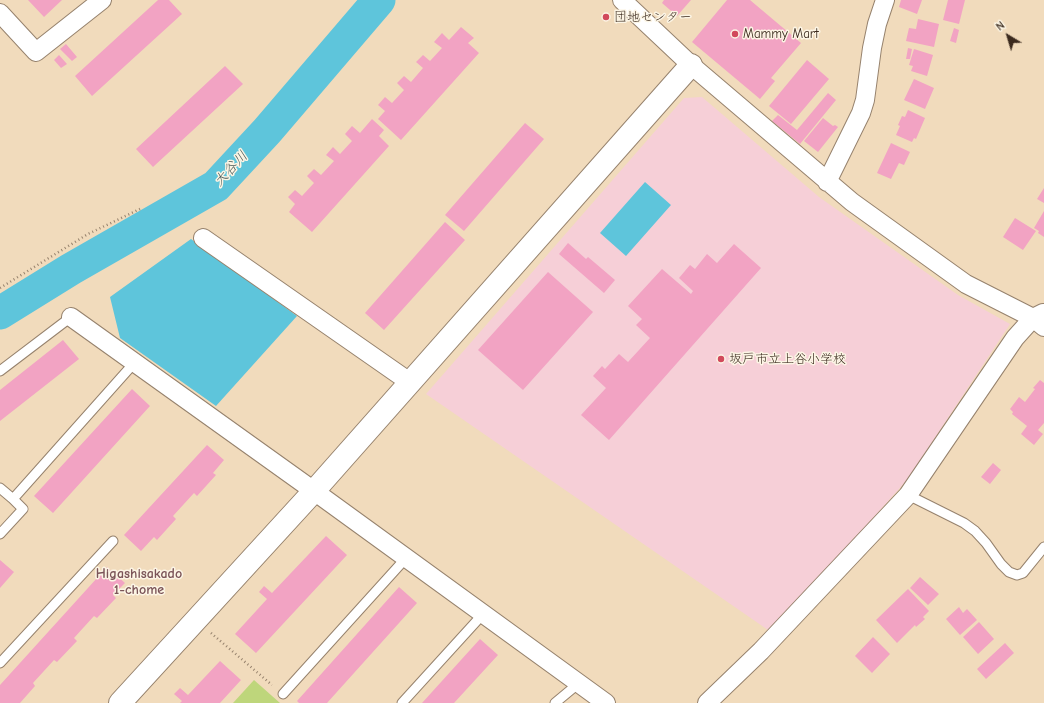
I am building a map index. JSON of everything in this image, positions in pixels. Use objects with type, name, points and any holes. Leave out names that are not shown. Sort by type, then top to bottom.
[{"type":"street","points":[[0,12],[36,52],[102,0]]},
{"type":"street","points":[[622,0],[691,65],[827,182],[890,230],[966,284],[1040,319],[1015,338],[908,495],[760,651],[707,703]]},
{"type":"street","points":[[827,182],[862,113],[872,48],[877,24],[885,0]]},
{"type":"street","points":[[120,703],[411,383],[691,65]]},
{"type":"street","points":[[203,238],[411,383]]},
{"type":"street","points":[[71,317],[606,703]]},
{"type":"lane","points":[[0,371],[71,317]]},
{"type":"lane","points":[[13,499],[135,362]]},
{"type":"lane","points":[[0,488],[23,509],[0,534]]},
{"type":"lane","points":[[908,495],[964,523],[975,532],[1009,572],[1017,575],[1023,573],[1044,547]]},
{"type":"lane","points":[[0,662],[113,541]]},
{"type":"lane","points":[[283,694],[406,558]]},
{"type":"lane","points":[[402,703],[483,614]]},
{"type":"lane","points":[[555,703],[579,683]]},
{"type":"path","points":[[0,288],[88,234],[140,209]]},
{"type":"path","points":[[206,628],[283,694]]},
{"type":"shaded area","name":"坂戸市立上谷小学校","points":[[702,97],[819,197],[958,295],[1010,324],[907,480],[771,632],[426,394],[684,98]]},
{"type":"green space","points":[[254,680],[280,703],[233,703]]},
{"type":"water","points":[[645,182],[671,205],[626,256],[600,233]]},
{"type":"water","points":[[191,239],[297,316],[216,406],[120,338],[110,297]]},
{"type":"building","points":[[28,0],[62,0],[44,17]]},
{"type":"building","points":[[158,0],[169,0],[182,14],[92,96],[75,76]]},
{"type":"building","points":[[664,0],[691,0],[677,16],[662,3]]},
{"type":"building","points":[[727,0],[750,0],[801,43],[771,78],[775,81],[760,99],[692,42]]},
{"type":"building","points":[[901,0],[922,0],[917,14],[899,7]]},
{"type":"building","points":[[948,0],[965,0],[959,24],[943,20]]},
{"type":"building","points":[[918,19],[939,24],[934,47],[906,41],[909,28],[916,29]]},
{"type":"building","points":[[461,27],[474,38],[468,43],[479,53],[401,140],[378,119],[385,111],[378,105],[385,97],[392,103],[404,90],[397,83],[404,76],[411,82],[423,68],[416,62],[423,55],[430,61],[442,48],[434,42],[442,33],[449,40]]},
{"type":"building","points":[[954,28],[959,30],[956,43],[950,41]]},
{"type":"building","points":[[66,44],[77,57],[72,61],[60,49]]},
{"type":"building","points":[[908,48],[912,49],[910,59],[906,59]]},
{"type":"building","points":[[914,49],[933,55],[927,76],[911,71],[913,66],[909,65]]},
{"type":"building","points":[[59,55],[67,64],[61,68],[54,60]]},
{"type":"building","points":[[807,60],[829,79],[791,124],[769,106]]},
{"type":"building","points":[[225,66],[243,84],[153,167],[136,149]]},
{"type":"building","points":[[914,79],[934,88],[925,109],[904,100]]},
{"type":"building","points":[[828,93],[836,100],[800,144],[772,121],[778,115],[797,130]]},
{"type":"building","points":[[908,110],[925,118],[916,139],[914,138],[912,142],[896,135],[902,116],[905,117]]},
{"type":"building","points":[[823,118],[833,126],[835,125],[838,127],[818,152],[804,141]]},
{"type":"building","points":[[372,119],[384,130],[379,136],[389,146],[312,232],[289,212],[295,204],[288,197],[295,190],[302,196],[314,183],[307,176],[314,169],[321,175],[334,161],[326,155],[333,147],[340,154],[352,141],[345,134],[352,126],[360,133]]},
{"type":"building","points":[[525,123],[544,139],[464,231],[445,215]]},
{"type":"building","points":[[891,143],[910,152],[904,165],[899,163],[891,179],[877,173]]},
{"type":"building","points":[[1044,188],[1044,203],[1037,199]]},
{"type":"building","points":[[1044,211],[1044,237],[1034,228]]},
{"type":"building","points":[[1015,218],[1036,231],[1023,250],[1003,237]]},
{"type":"building","points":[[445,222],[465,240],[384,330],[365,313]]},
{"type":"building","points":[[568,243],[586,259],[588,257],[615,280],[604,293],[559,254]]},
{"type":"building","points":[[734,244],[761,268],[609,440],[581,415],[606,388],[593,376],[602,366],[605,369],[619,354],[628,362],[650,338],[636,325],[642,319],[628,306],[662,269],[691,294],[693,291],[679,278],[690,265],[695,269],[707,254],[717,263]]},
{"type":"building","points":[[548,272],[593,312],[523,390],[478,350]]},
{"type":"building","points":[[63,340],[79,359],[0,421],[0,390]]},
{"type":"building","points":[[1040,380],[1044,383],[1044,423],[1038,430],[1043,434],[1034,445],[1021,434],[1027,426],[1012,414],[1013,412],[1010,409],[1019,397],[1025,402],[1035,389],[1033,388]]},
{"type":"building","points":[[132,389],[150,406],[53,513],[34,496]]},
{"type":"building","points":[[207,445],[224,460],[213,473],[216,475],[197,496],[194,493],[173,516],[176,519],[157,540],[154,537],[141,551],[124,535]]},
{"type":"building","points":[[993,463],[1001,470],[990,484],[981,477]]},
{"type":"building","points":[[326,536],[347,555],[256,653],[235,634],[267,599],[259,592],[264,586],[272,593]]},
{"type":"building","points":[[0,560],[14,572],[0,588]]},
{"type":"building","points":[[107,567],[125,583],[113,595],[116,598],[97,618],[94,616],[74,638],[77,641],[57,662],[54,660],[33,683],[35,686],[20,703],[0,703],[0,685]]},
{"type":"building","points":[[920,577],[939,594],[928,605],[910,588]]},
{"type":"building","points":[[399,587],[417,603],[327,703],[299,703],[297,701]]},
{"type":"building","points":[[908,589],[929,611],[923,617],[925,619],[916,627],[915,625],[897,643],[876,620]]},
{"type":"building","points":[[959,607],[963,613],[967,609],[977,620],[960,635],[946,619]]},
{"type":"building","points":[[979,622],[994,639],[978,654],[963,637]]},
{"type":"building","points":[[873,637],[890,654],[872,673],[855,656]]},
{"type":"building","points":[[480,639],[498,655],[454,703],[422,703]]},
{"type":"building","points":[[1005,643],[1014,653],[986,679],[977,669]]},
{"type":"building","points":[[220,661],[241,680],[220,703],[180,703],[182,701],[174,694],[180,688],[188,695]]},
{"type":"waterway","name":"大谷川","points":[[0,313],[71,269],[216,186],[267,131],[379,0]]},
{"type":"place","name":"団地センター","points":[[606,17]]},
{"type":"place","name":"Mammy Mart","points":[[735,34]]},
{"type":"place","name":"坂戸市立上谷小学校","points":[[721,359]]},
{"type":"district","name":"Higashisakado 1-chome","points":[[139,582]]}]
